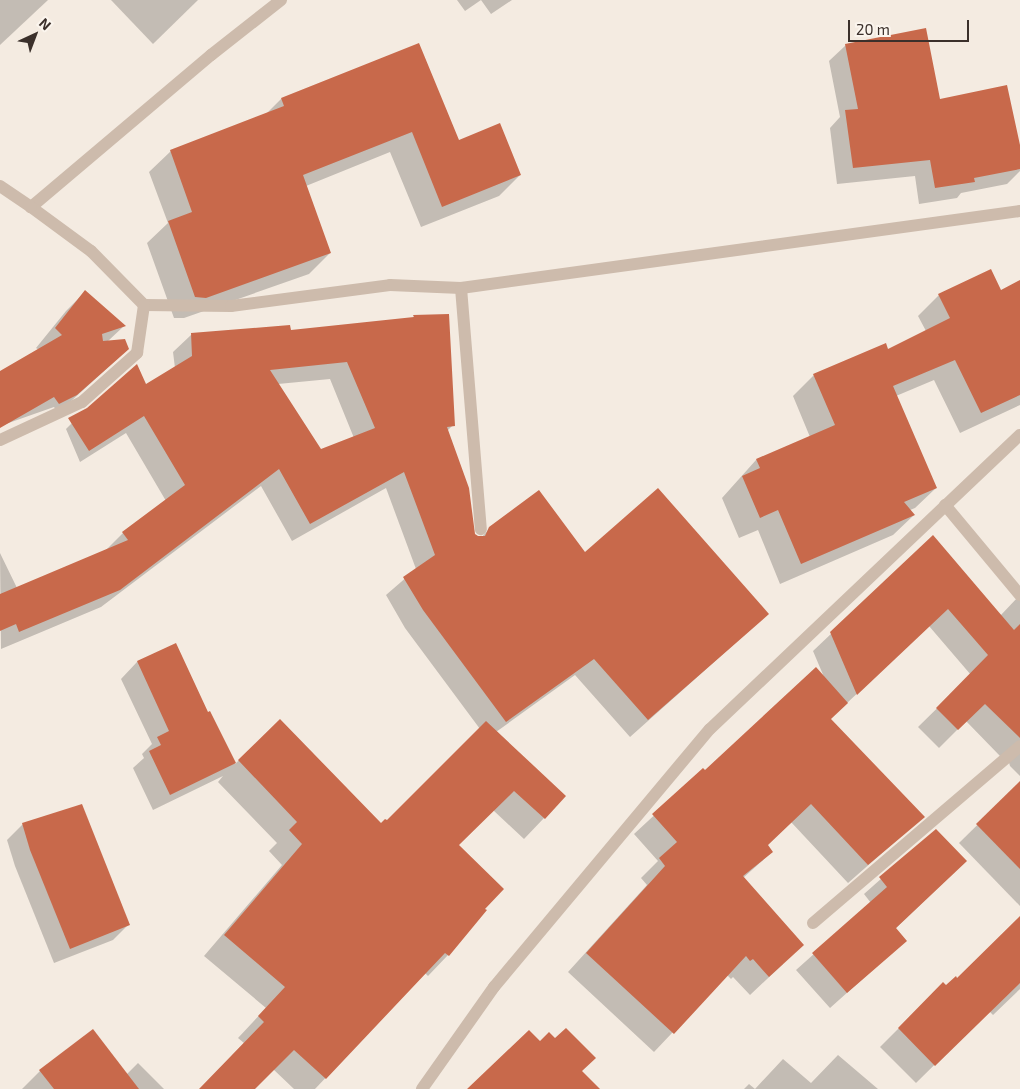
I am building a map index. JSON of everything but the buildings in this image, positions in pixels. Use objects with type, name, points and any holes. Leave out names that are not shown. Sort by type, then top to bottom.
[{"type":"street","points":[[31,207],[211,55],[281,0]]},
{"type":"street","points":[[0,186],[91,251],[144,305],[231,306],[390,285],[461,288],[1020,211]]},
{"type":"street","points":[[461,288],[481,529]]},
{"type":"street","points":[[0,440],[82,402],[137,353],[144,305]]},
{"type":"street","points":[[422,1089],[494,987],[710,729],[1020,435]]},
{"type":"street","points":[[945,505],[1020,595]]},
{"type":"street","points":[[814,923],[1020,746]]}]
